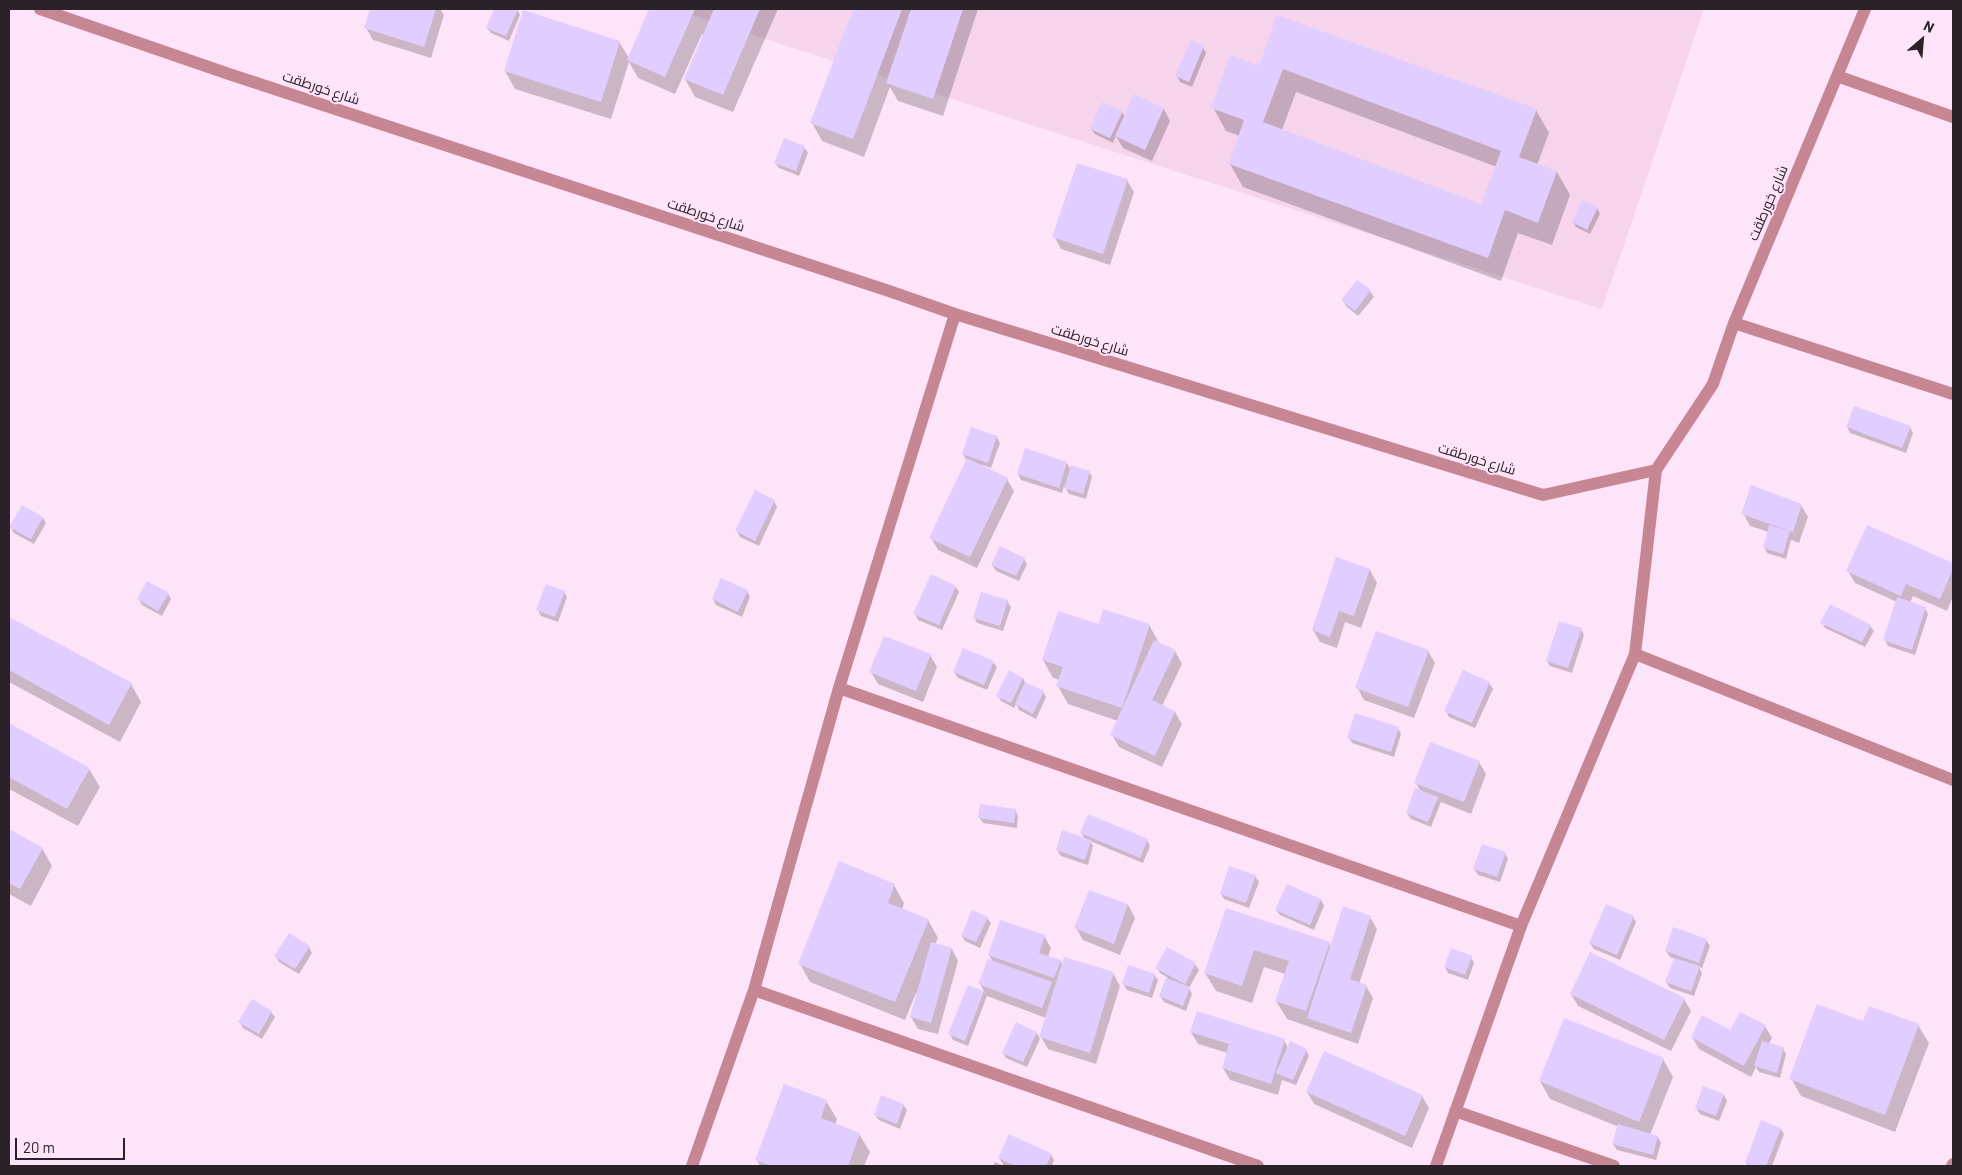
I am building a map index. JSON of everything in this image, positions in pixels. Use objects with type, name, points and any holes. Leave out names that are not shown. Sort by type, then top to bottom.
[{"type":"street","name":"شارع خورطقت","points":[[40,9],[229,74],[955,314],[1543,495],[1656,470],[1713,384],[1734,323],[1865,9]]},
{"type":"street","points":[[1837,76],[1953,117]]},
{"type":"street","points":[[692,1166],[754,990],[839,688],[955,314]]},
{"type":"street","points":[[1734,323],[1953,394]]},
{"type":"street","points":[[1436,1166],[1521,926],[1635,654],[1656,470]]},
{"type":"street","points":[[1635,654],[1953,780]]},
{"type":"street","points":[[839,688],[1521,926]]},
{"type":"street","points":[[754,990],[1258,1166]]},
{"type":"street","points":[[1456,1111],[1614,1166]]},
{"type":"shaded area","points":[[673,9],[1704,9],[1602,309]]},
{"type":"building","points":[[370,9],[436,9],[424,47],[364,28]]},
{"type":"building","points":[[494,9],[518,9],[506,36],[486,28]]},
{"type":"building","points":[[649,9],[695,9],[665,77],[627,60]]},
{"type":"building","points":[[714,9],[760,9],[723,95],[684,79]]},
{"type":"building","points":[[853,9],[902,9],[853,139],[810,123]]},
{"type":"building","points":[[911,9],[963,9],[933,99],[886,83]]},
{"type":"building","points":[[523,10],[620,41],[601,102],[504,71]]},
{"type":"building","points":[[1277,15],[1537,109],[1519,157],[1557,171],[1538,223],[1505,210],[1488,258],[1229,164],[1244,120],[1211,108],[1230,55],[1259,66]],"holes":[[[1283,69],[1501,151],[1481,204],[1263,122]]]},
{"type":"building","points":[[1191,40],[1204,46],[1189,82],[1175,76]]},
{"type":"building","points":[[1134,94],[1164,108],[1145,150],[1115,136]]},
{"type":"building","points":[[1102,102],[1123,111],[1110,138],[1090,129]]},
{"type":"building","points":[[784,138],[805,146],[796,171],[774,163]]},
{"type":"building","points":[[1077,163],[1128,179],[1103,254],[1052,237]]},
{"type":"building","points":[[1582,200],[1598,207],[1587,230],[1572,222]]},
{"type":"building","points":[[1357,280],[1371,290],[1355,311],[1341,300]]},
{"type":"building","points":[[1854,406],[1911,426],[1902,448],[1846,427]]},
{"type":"building","points":[[971,427],[997,436],[988,463],[962,454]]},
{"type":"building","points":[[1025,448],[1067,462],[1059,488],[1017,474]]},
{"type":"building","points":[[967,458],[1008,478],[970,557],[929,538]]},
{"type":"building","points":[[1071,465],[1090,471],[1083,494],[1064,488]]},
{"type":"building","points":[[1751,485],[1802,504],[1793,532],[1741,514]]},
{"type":"building","points":[[755,490],[775,500],[755,541],[735,531]]},
{"type":"building","points":[[22,505],[43,517],[31,539],[9,527]]},
{"type":"building","points":[[1769,525],[1790,531],[1783,554],[1763,548]]},
{"type":"building","points":[[1867,525],[1953,563],[1953,569],[1940,599],[1906,584],[1901,596],[1846,571]]},
{"type":"building","points":[[1000,546],[1025,558],[1016,576],[991,565]]},
{"type":"building","points":[[1336,557],[1370,569],[1354,616],[1339,611],[1330,637],[1312,630]]},
{"type":"building","points":[[931,574],[956,586],[939,625],[913,614]]},
{"type":"building","points":[[721,578],[748,590],[738,612],[712,599]]},
{"type":"building","points":[[147,581],[169,593],[158,611],[137,599]]},
{"type":"building","points":[[546,584],[565,591],[555,617],[536,610]]},
{"type":"building","points":[[981,592],[1008,600],[1000,626],[973,618]]},
{"type":"building","points":[[1897,597],[1926,607],[1912,650],[1883,640]]},
{"type":"building","points":[[1830,604],[1871,625],[1862,642],[1820,623]]},
{"type":"building","points":[[1103,609],[1150,624],[1122,708],[1056,686],[1063,667],[1042,660],[1058,611],[1099,624]]},
{"type":"building","points":[[9,617],[132,683],[109,725],[9,670]]},
{"type":"building","points":[[1559,621],[1582,628],[1568,668],[1546,661]]},
{"type":"building","points":[[1376,631],[1429,650],[1408,707],[1355,688]]},
{"type":"building","points":[[884,636],[931,654],[916,691],[869,672]]},
{"type":"building","points":[[1154,640],[1176,650],[1152,700],[1175,711],[1155,756],[1110,735]]},
{"type":"building","points":[[963,648],[994,661],[984,685],[953,672]]},
{"type":"building","points":[[1009,670],[1023,678],[1011,703],[996,696]]},
{"type":"building","points":[[1463,670],[1490,682],[1472,723],[1444,711]]},
{"type":"building","points":[[1025,682],[1044,691],[1033,714],[1015,704]]},
{"type":"building","points":[[1355,713],[1399,727],[1391,752],[1347,738]]},
{"type":"building","points":[[9,723],[90,768],[67,809],[9,777]]},
{"type":"building","points":[[1430,742],[1480,761],[1464,802],[1414,783]]},
{"type":"building","points":[[1415,788],[1438,797],[1428,822],[1406,813]]},
{"type":"building","points":[[980,804],[1016,809],[1014,823],[978,818]]},
{"type":"building","points":[[1088,814],[1148,839],[1140,858],[1080,833]]},
{"type":"building","points":[[9,829],[43,848],[20,889],[9,883]]},
{"type":"building","points":[[1062,830],[1091,840],[1085,860],[1056,850]]},
{"type":"building","points":[[1482,844],[1506,852],[1497,877],[1473,869]]},
{"type":"building","points":[[839,861],[895,884],[888,903],[929,919],[895,1002],[798,964]]},
{"type":"building","points":[[1229,866],[1256,875],[1246,903],[1220,894]]},
{"type":"building","points":[[1287,884],[1321,899],[1310,925],[1275,910]]},
{"type":"building","points":[[1089,890],[1128,904],[1114,944],[1074,928]]},
{"type":"building","points":[[1606,904],[1634,916],[1617,955],[1589,943]]},
{"type":"building","points":[[1343,906],[1371,916],[1350,979],[1367,985],[1351,1033],[1307,1018]]},
{"type":"building","points":[[1226,908],[1330,942],[1306,1011],[1275,1001],[1289,961],[1254,950],[1242,986],[1204,973]]},
{"type":"building","points":[[972,910],[988,917],[976,942],[961,936]]},
{"type":"building","points":[[1000,920],[1045,935],[1039,953],[1061,960],[1054,978],[988,955]]},
{"type":"building","points":[[1673,927],[1707,939],[1699,963],[1665,951]]},
{"type":"building","points":[[289,933],[310,946],[295,969],[274,956]]},
{"type":"building","points":[[931,942],[952,948],[931,1023],[910,1017]]},
{"type":"building","points":[[1167,947],[1196,963],[1185,984],[1155,968]]},
{"type":"building","points":[[1451,948],[1472,956],[1465,975],[1444,967]]},
{"type":"building","points":[[1590,952],[1685,998],[1664,1040],[1570,994]]},
{"type":"building","points":[[1064,957],[1114,972],[1090,1053],[1039,1037]]},
{"type":"building","points":[[1674,958],[1700,966],[1691,991],[1665,982]]},
{"type":"building","points":[[988,959],[1052,982],[1042,1008],[978,984]]},
{"type":"building","points":[[1128,965],[1155,974],[1149,993],[1122,984]]},
{"type":"building","points":[[1166,978],[1190,987],[1183,1006],[1159,996]]},
{"type":"building","points":[[968,985],[984,991],[965,1041],[948,1034]]},
{"type":"building","points":[[252,999],[272,1011],[259,1034],[238,1022]]},
{"type":"building","points":[[1817,1004],[1863,1021],[1869,1006],[1919,1024],[1885,1115],[1789,1079]]},
{"type":"building","points":[[1197,1011],[1285,1039],[1271,1084],[1222,1068],[1229,1044],[1190,1032]]},
{"type":"building","points":[[1740,1012],[1766,1025],[1744,1066],[1691,1037],[1702,1015],[1730,1030]]},
{"type":"building","points":[[1564,1018],[1664,1058],[1639,1122],[1539,1081]]},
{"type":"building","points":[[1016,1022],[1037,1032],[1023,1062],[1002,1053]]},
{"type":"building","points":[[1290,1041],[1307,1049],[1293,1080],[1276,1073]]},
{"type":"building","points":[[1762,1041],[1784,1047],[1777,1073],[1754,1066]]},
{"type":"building","points":[[1324,1051],[1423,1095],[1405,1136],[1306,1092]]},
{"type":"building","points":[[784,1084],[827,1100],[821,1118],[860,1133],[848,1166],[771,1166],[755,1160]]},
{"type":"building","points":[[1703,1086],[1724,1094],[1716,1116],[1695,1108]]},
{"type":"building","points":[[881,1095],[904,1104],[897,1124],[874,1115]]},
{"type":"building","points":[[1761,1120],[1781,1128],[1766,1166],[1752,1166],[1745,1163]]},
{"type":"building","points":[[1618,1124],[1658,1136],[1653,1155],[1612,1144]]},
{"type":"building","points":[[1009,1134],[1052,1154],[1046,1166],[1016,1166],[998,1158]]}]
